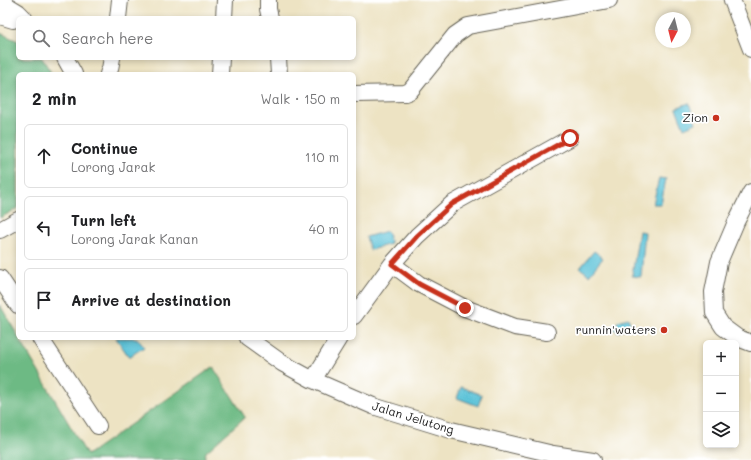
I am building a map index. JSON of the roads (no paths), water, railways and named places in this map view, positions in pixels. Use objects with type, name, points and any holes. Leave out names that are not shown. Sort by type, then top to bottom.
[{"type":"street","points":[[118,16],[120,0]]},
{"type":"street","points":[[224,16],[225,0]]},
{"type":"street","points":[[268,0],[270,16]]},
{"type":"street","points":[[356,94],[405,93],[410,91],[455,36],[468,26],[609,0]]},
{"type":"street","points":[[732,0],[751,49]]},
{"type":"street","points":[[0,1],[18,12],[11,18]]},
{"type":"street","points":[[66,60],[73,72]]},
{"type":"street","points":[[109,72],[112,60]]},
{"type":"street","points":[[220,72],[221,60]]},
{"type":"street","points":[[278,60],[278,72]]},
{"type":"street","points":[[356,313],[392,264],[417,236],[452,204],[570,138]]},
{"type":"street","points":[[751,192],[736,222],[720,262],[713,292],[714,313],[723,327],[738,338],[751,344]]},
{"type":"street","points":[[0,230],[16,221]]},
{"type":"street","points":[[392,264],[419,284],[465,308],[515,327],[547,332]]},
{"type":"street","points":[[0,278],[16,303]]},
{"type":"street","points":[[41,340],[98,426]]},
{"type":"street","name":"Jalan Jelutong","points":[[250,340],[282,363],[313,380],[373,406],[451,430],[553,454],[593,460]]},
{"type":"street","points":[[313,380],[339,340]]},
{"type":"water","points":[[689,103],[696,123],[684,128],[676,108]]},
{"type":"water","points":[[659,178],[666,179],[661,204],[653,204]]},
{"type":"water","points":[[387,231],[391,244],[370,250],[366,237]]},
{"type":"water","points":[[639,231],[645,232],[641,277],[632,276]]},
{"type":"water","points":[[594,251],[603,258],[589,275],[580,268]]},
{"type":"water","points":[[628,318],[632,327],[618,332],[614,329],[618,321]]},
{"type":"water","points":[[117,340],[139,340],[144,347],[129,357]]},
{"type":"water","points":[[461,387],[482,395],[478,406],[457,398]]},
{"type":"place","name":"Zion","points":[[716,118]]},
{"type":"place","name":"runnin'waters","points":[[664,330]]}]
